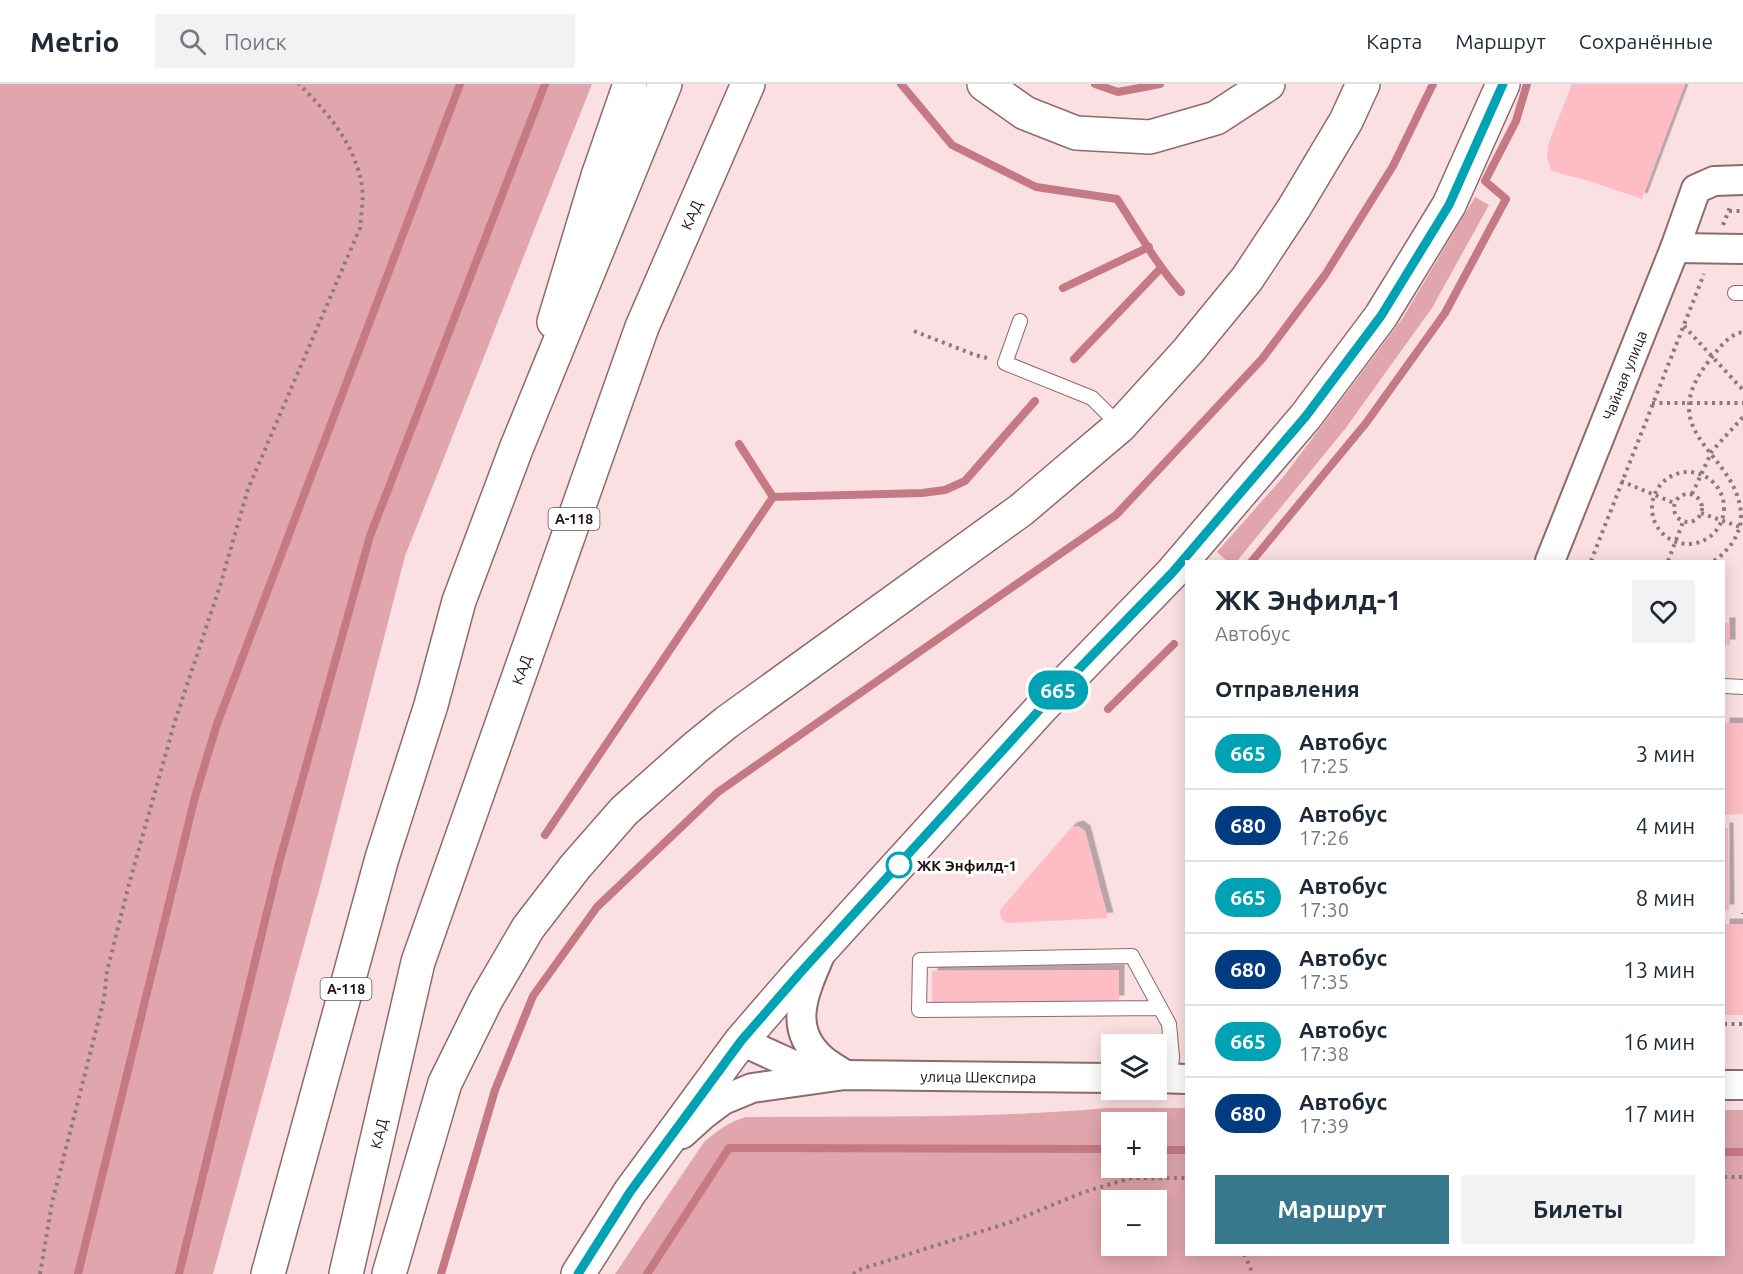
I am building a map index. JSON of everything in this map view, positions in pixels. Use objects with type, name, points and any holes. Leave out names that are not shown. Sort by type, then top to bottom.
[{"type":"main road","points":[[516,448],[598,176],[630,84]]},
{"type":"main road","name":"А-118","points":[[268,1274],[382,858],[431,705],[459,601],[516,448],[665,84]]},
{"type":"main road","name":"КАД","points":[[346,1274],[418,962],[642,327],[748,84]]},
{"type":"main road","points":[[984,84],[1025,113],[1076,133],[1150,137],[1216,118],[1268,84]]},
{"type":"main road","points":[[389,1274],[445,1083],[486,1000],[528,928],[576,867],[624,811],[694,748],[1021,510],[1120,426],[1188,351],[1247,279],[1294,208],[1346,121],[1363,84]]},
{"type":"main road","points":[[1191,560],[1306,416],[1381,316],[1449,205],[1503,84]]},
{"type":"main road","points":[[578,1274],[630,1192],[741,1041],[1043,706],[1185,568]]},
{"type":"street","name":"Чайная улица","points":[[1550,560],[1696,189],[1714,181],[1737,192]]},
{"type":"street","points":[[1674,248],[1743,249]]},
{"type":"street","points":[[822,949],[804,996],[801,1023],[809,1045],[822,1059],[845,1075]]},
{"type":"street","points":[[741,1041],[796,1066],[845,1075]]},
{"type":"street","points":[[653,1162],[703,1115],[723,1100],[752,1088],[845,1075]]},
{"type":"street","name":"улица Шекспира","points":[[845,1075],[1101,1078]]},
{"type":"street","points":[[1725,1085],[1743,1085]]},
{"type":"lane","points":[[1020,321],[1005,363],[1092,398],[1120,426]]},
{"type":"lane","points":[[1725,686],[1743,687]]},
{"type":"lane","points":[[1160,1008],[919,1010],[920,960],[1132,956],[1169,1024],[1171,1079]]},
{"type":"path","points":[[40,1274],[52,1203],[104,999],[107,971],[175,721],[220,586],[248,489],[360,228],[362,187],[348,144],[327,112],[299,84]]},
{"type":"path","points":[[1721,230],[1737,192]]},
{"type":"path","points":[[1729,211],[1743,211]]},
{"type":"path","points":[[1591,560],[1705,273]]},
{"type":"path","points":[[1684,326],[1743,390]]},
{"type":"path","points":[[914,331],[975,355],[1005,363]]},
{"type":"path","points":[[1715,560],[1733,542],[1741,524],[1741,495],[1735,481],[1694,425],[1690,402],[1694,382],[1712,357],[1734,333],[1743,332]]},
{"type":"path","points":[[1652,403],[1743,403]]},
{"type":"path","points":[[1692,494],[1712,451],[1743,417]]},
{"type":"path","points":[[1678,472],[1701,473],[1719,487],[1724,498],[1723,520],[1717,531],[1709,538],[1698,543],[1676,542],[1665,536],[1658,528],[1653,517],[1654,494],[1668,477],[1678,472]]},
{"type":"path","points":[[1621,481],[1674,503]]},
{"type":"path","points":[[1692,494],[1701,503],[1701,513],[1692,522],[1683,522],[1675,516],[1674,503],[1682,495],[1692,494]]},
{"type":"path","points":[[1701,513],[1741,524]]},
{"type":"path","points":[[1668,560],[1683,522]]},
{"type":"path","points":[[1725,1024],[1743,1024]]},
{"type":"path","points":[[1725,1177],[1743,1177]]},
{"type":"path","points":[[853,1274],[861,1269],[1011,1222],[1084,1192],[1131,1178],[1185,1178]]},
{"type":"path","points":[[1245,1256],[1253,1274]]},
{"type":"shaded area","points":[[0,84],[592,84],[405,556],[321,883],[213,1274],[0,1274]]},
{"type":"shaded area","points":[[1475,197],[1489,205],[1432,308],[1345,429],[1238,560],[1226,560],[1217,552],[1284,476],[1402,319]]},
{"type":"shaded area","points":[[1106,1108],[1185,1108],[1185,1256],[1725,1256],[1725,1110],[1743,1110],[1743,1274],[615,1274],[704,1142],[724,1127],[746,1117],[926,1116],[1061,1112]]},
{"type":"building","points":[[1572,84],[1685,84],[1642,199],[1551,170],[1547,158],[1548,145]]},
{"type":"building","points":[[1725,623],[1730,623],[1730,645],[1725,645]]},
{"type":"building","points":[[1725,723],[1743,723],[1743,814],[1725,815]]},
{"type":"building","points":[[1078,826],[1085,831],[1108,918],[1007,923],[1001,919],[1000,910],[1071,828]]},
{"type":"building","points":[[1725,828],[1728,828],[1729,910],[1725,910]]},
{"type":"building","points":[[1725,924],[1743,924],[1743,1015],[1725,1015]]},
{"type":"building","points":[[1119,970],[1119,1001],[932,1002],[932,971]]},
{"type":"waterway","points":[[78,1274],[195,797],[217,724],[460,84]]},
{"type":"waterway","points":[[179,1274],[279,863],[370,536],[545,84]]},
{"type":"waterway","points":[[901,84],[952,145],[1036,187],[1117,199],[1155,259],[1181,292]]},
{"type":"waterway","points":[[1095,84],[1118,92],[1160,84]]},
{"type":"waterway","points":[[441,1274],[495,1090],[533,996],[597,907],[718,792],[1116,515],[1262,359],[1325,275],[1393,166],[1433,84]]},
{"type":"waterway","points":[[1253,560],[1366,423],[1445,313],[1506,199],[1485,181],[1516,121],[1527,84]]},
{"type":"waterway","points":[[1063,288],[1149,247]]},
{"type":"waterway","points":[[1074,359],[1160,269]]},
{"type":"waterway","points":[[739,444],[773,497],[922,493],[945,490],[965,481],[1035,401]]},
{"type":"waterway","points":[[545,835],[773,497]]},
{"type":"waterway","points":[[1108,709],[1174,644]]},
{"type":"waterway","points":[[647,1274],[729,1148],[1101,1149]]},
{"type":"waterway","points":[[1167,1150],[1185,1150]]},
{"type":"waterway","points":[[1725,1152],[1743,1152]]},
{"type":"bus line","name":"665","points":[[578,1274],[630,1192],[741,1041],[1043,706],[1172,573],[1306,416],[1381,316],[1449,205],[1503,84]]},
{"type":"place","name":"ЖК Энфилд-1","points":[[899,865]]}]
